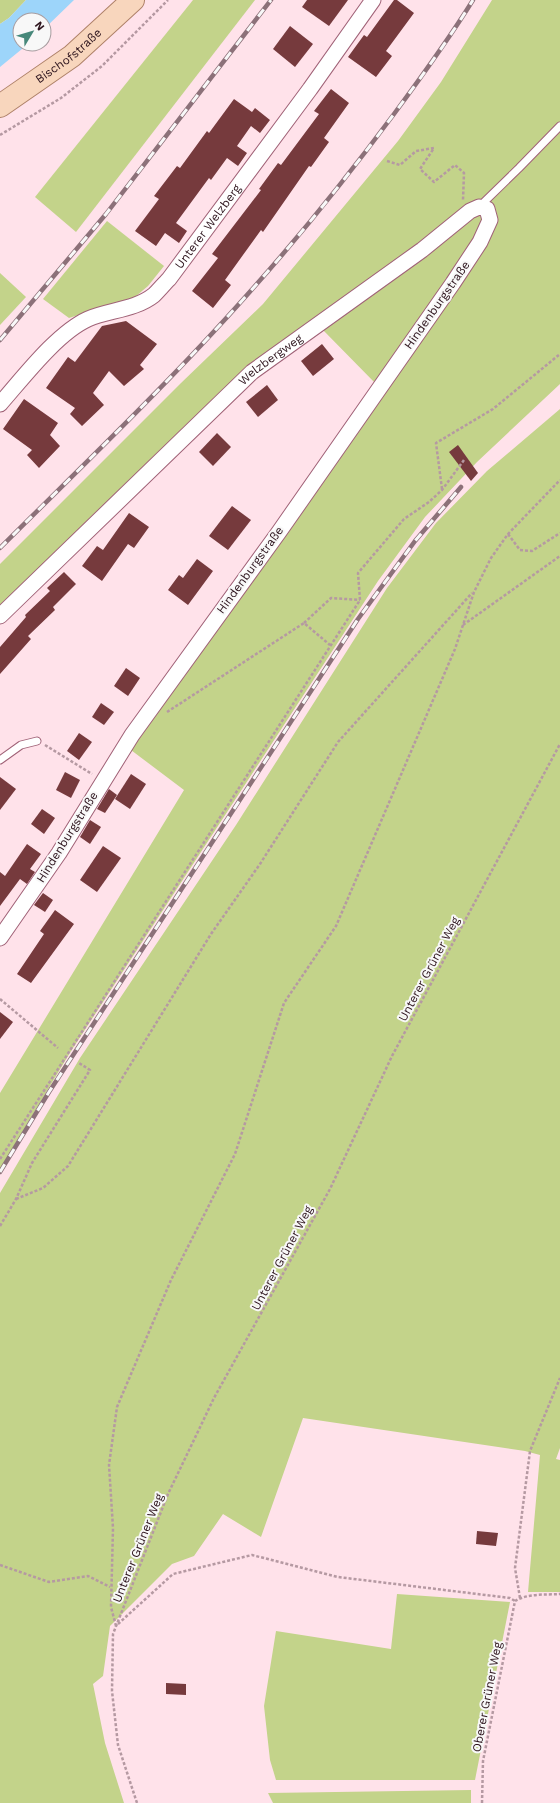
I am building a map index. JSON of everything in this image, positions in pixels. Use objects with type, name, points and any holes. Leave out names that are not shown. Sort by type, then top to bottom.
[{"type":"main road","name":"Bischofstraße","points":[[0,106],[72,56],[133,0]]},
{"type":"street","name":"Unterer Welzberg","points":[[0,404],[40,359],[67,333],[88,320],[139,303],[153,295],[169,279],[373,0]]},
{"type":"street","name":"Welzbergweg","points":[[0,616],[252,372],[422,250],[463,216],[478,207]]},
{"type":"street","name":"Hindenburgstraße","points":[[0,938],[59,853],[102,781],[176,672],[278,532],[476,248],[490,220],[487,209],[478,207]]},
{"type":"lane","name":"Welzbergweg","points":[[478,207],[520,168],[560,126]]},
{"type":"lane","points":[[0,760],[21,745],[37,741]]},
{"type":"path","points":[[0,135],[61,98],[102,66],[168,0]]},
{"type":"path","points":[[387,161],[400,165],[416,151],[434,148],[420,169],[434,182],[455,165],[464,173],[463,216]]},
{"type":"path","points":[[442,490],[436,443],[493,409],[560,354]]},
{"type":"path","points":[[0,1159],[360,600],[358,573],[404,519],[429,502],[442,490],[464,460]]},
{"type":"path","points":[[560,480],[508,534],[491,558],[474,592],[455,649],[336,926],[284,1003],[235,1154],[171,1280],[117,1407],[109,1465],[112,1528],[110,1587],[111,1607],[116,1626],[173,1574],[252,1555],[338,1577],[510,1598],[515,1601],[520,1598],[560,1594]]},
{"type":"path","points":[[508,534],[520,550],[532,550],[560,533]]},
{"type":"path","points":[[463,626],[560,556]]},
{"type":"path","points":[[16,1199],[43,1188],[68,1166],[211,934],[260,864],[338,742],[474,592]]},
{"type":"path","points":[[163,714],[304,623],[331,598],[360,600]]},
{"type":"path","points":[[304,623],[330,645]]},
{"type":"path","points":[[37,741],[102,781]]},
{"type":"path","name":"Unterer Grüner Weg","points":[[136,1803],[118,1744],[112,1691],[113,1634],[168,1494],[214,1398],[278,1286],[330,1189],[392,1056],[560,744]]},
{"type":"path","points":[[0,999],[58,1048]]},
{"type":"path","points":[[0,1226],[16,1199],[32,1163],[90,1070],[79,1063]]},
{"type":"path","points":[[520,1598],[515,1568],[530,1451],[560,1378]]},
{"type":"path","points":[[0,1565],[49,1582],[88,1576],[110,1587]]},
{"type":"path","name":"Oberer Grüner Weg","points":[[482,1803],[483,1761],[515,1601]]},
{"type":"green space","points":[[0,0],[26,0],[15,12],[12,12],[12,15],[9,18],[0,24]]},
{"type":"green space","points":[[193,0],[255,0],[76,232],[35,197]]},
{"type":"green space","points":[[492,0],[560,0],[560,384],[477,462],[425,517],[378,581],[71,1051],[0,1169],[0,1093],[184,790],[119,741],[377,385],[322,329],[249,368],[0,605],[0,564],[181,383],[263,304],[398,141],[441,82]]},
{"type":"green space","points":[[107,221],[164,266],[148,286],[135,297],[69,318],[43,299]]},
{"type":"green space","points":[[0,273],[26,297],[0,325]]},
{"type":"green space","points":[[560,409],[560,1448],[556,1459],[560,1460],[560,1592],[528,1592],[540,1455],[525,1451],[303,1418],[261,1537],[223,1514],[194,1556],[172,1564],[110,1626],[103,1676],[93,1684],[105,1743],[124,1803],[0,1803],[0,1193],[80,1058],[236,825],[387,588],[436,523],[487,471]]},
{"type":"green space","points":[[397,1594],[510,1602],[475,1780],[276,1780],[270,1760],[264,1706],[276,1631],[391,1649]]},
{"type":"green space","points":[[471,1790],[471,1803],[273,1803],[268,1793]]},
{"type":"water","points":[[26,0],[74,0],[52,21],[52,12],[15,12]]},
{"type":"water","points":[[12,15],[12,52],[18,52],[0,67],[0,24]]},
{"type":"building","points":[[307,0],[348,0],[329,26],[302,7]]},
{"type":"building","points":[[394,0],[397,0],[414,13],[386,51],[392,56],[376,77],[348,57],[364,35],[367,37]]},
{"type":"building","points":[[290,26],[313,44],[295,67],[273,49]]},
{"type":"building","points":[[331,89],[349,103],[324,138],[329,142],[311,167],[309,166],[263,232],[261,230],[225,280],[231,285],[213,308],[192,291],[218,258],[212,254],[261,190],[259,189],[278,163],[281,165],[319,114],[314,111]]},
{"type":"building","points":[[234,99],[252,112],[255,108],[270,120],[260,133],[251,126],[237,146],[247,153],[238,166],[227,158],[211,180],[209,178],[176,223],[187,231],[179,243],[165,233],[156,246],[135,231],[159,199],[154,196],[177,166],[180,168],[207,131],[209,133]]},
{"type":"building","points":[[126,321],[157,344],[140,365],[144,369],[124,386],[109,371],[93,393],[104,405],[82,426],[70,414],[75,408],[46,388],[68,357],[75,362],[102,326]]},
{"type":"building","points":[[322,344],[334,359],[313,376],[301,361]]},
{"type":"building","points":[[267,385],[278,400],[258,417],[246,402]]},
{"type":"building","points":[[24,399],[58,423],[50,435],[60,446],[39,468],[27,455],[32,450],[3,429]]},
{"type":"building","points":[[217,433],[231,447],[213,466],[199,452]]},
{"type":"building","points":[[458,445],[478,473],[471,481],[449,452]]},
{"type":"building","points":[[232,506],[251,520],[228,550],[209,536]]},
{"type":"building","points":[[129,513],[149,527],[134,548],[128,544],[102,581],[82,566],[97,546],[103,550]]},
{"type":"building","points":[[197,559],[213,571],[188,605],[168,590],[179,575],[183,578]]},
{"type":"building","points":[[64,572],[76,584],[53,607],[55,610],[28,636],[31,639],[0,674],[0,647],[26,617],[25,615],[50,591],[47,588]]},
{"type":"building","points":[[126,668],[140,678],[128,696],[114,686]]},
{"type":"building","points":[[101,703],[114,712],[104,725],[92,717]]},
{"type":"building","points":[[79,733],[92,742],[79,760],[67,751]]},
{"type":"building","points":[[65,772],[80,780],[71,798],[56,790]]},
{"type":"building","points":[[131,774],[146,784],[130,809],[115,799]]},
{"type":"building","points":[[0,777],[16,789],[0,810]]},
{"type":"building","points":[[109,789],[117,795],[105,813],[97,809]]},
{"type":"building","points":[[42,809],[55,818],[44,834],[31,824]]},
{"type":"building","points":[[90,820],[101,827],[90,844],[80,837]]},
{"type":"building","points":[[27,844],[41,854],[30,869],[35,872],[27,884],[20,879],[0,906],[0,872],[5,876]]},
{"type":"building","points":[[103,846],[121,858],[97,892],[80,880]]},
{"type":"building","points":[[43,893],[53,900],[45,912],[34,905]]},
{"type":"building","points":[[55,910],[74,924],[31,983],[17,974],[44,934],[40,931]]},
{"type":"building","points":[[0,1012],[13,1022],[0,1039]]},
{"type":"building","points":[[477,1531],[498,1533],[496,1546],[476,1544]]},
{"type":"building","points":[[166,1683],[186,1684],[186,1695],[166,1694]]},
{"type":"railway","points":[[0,340],[106,214],[271,0]]},
{"type":"railway","points":[[0,548],[187,360],[285,251],[323,206],[377,137],[435,57],[473,0]]},
{"type":"railway","points":[[0,1172],[49,1092],[358,619],[415,541],[461,487]]}]
